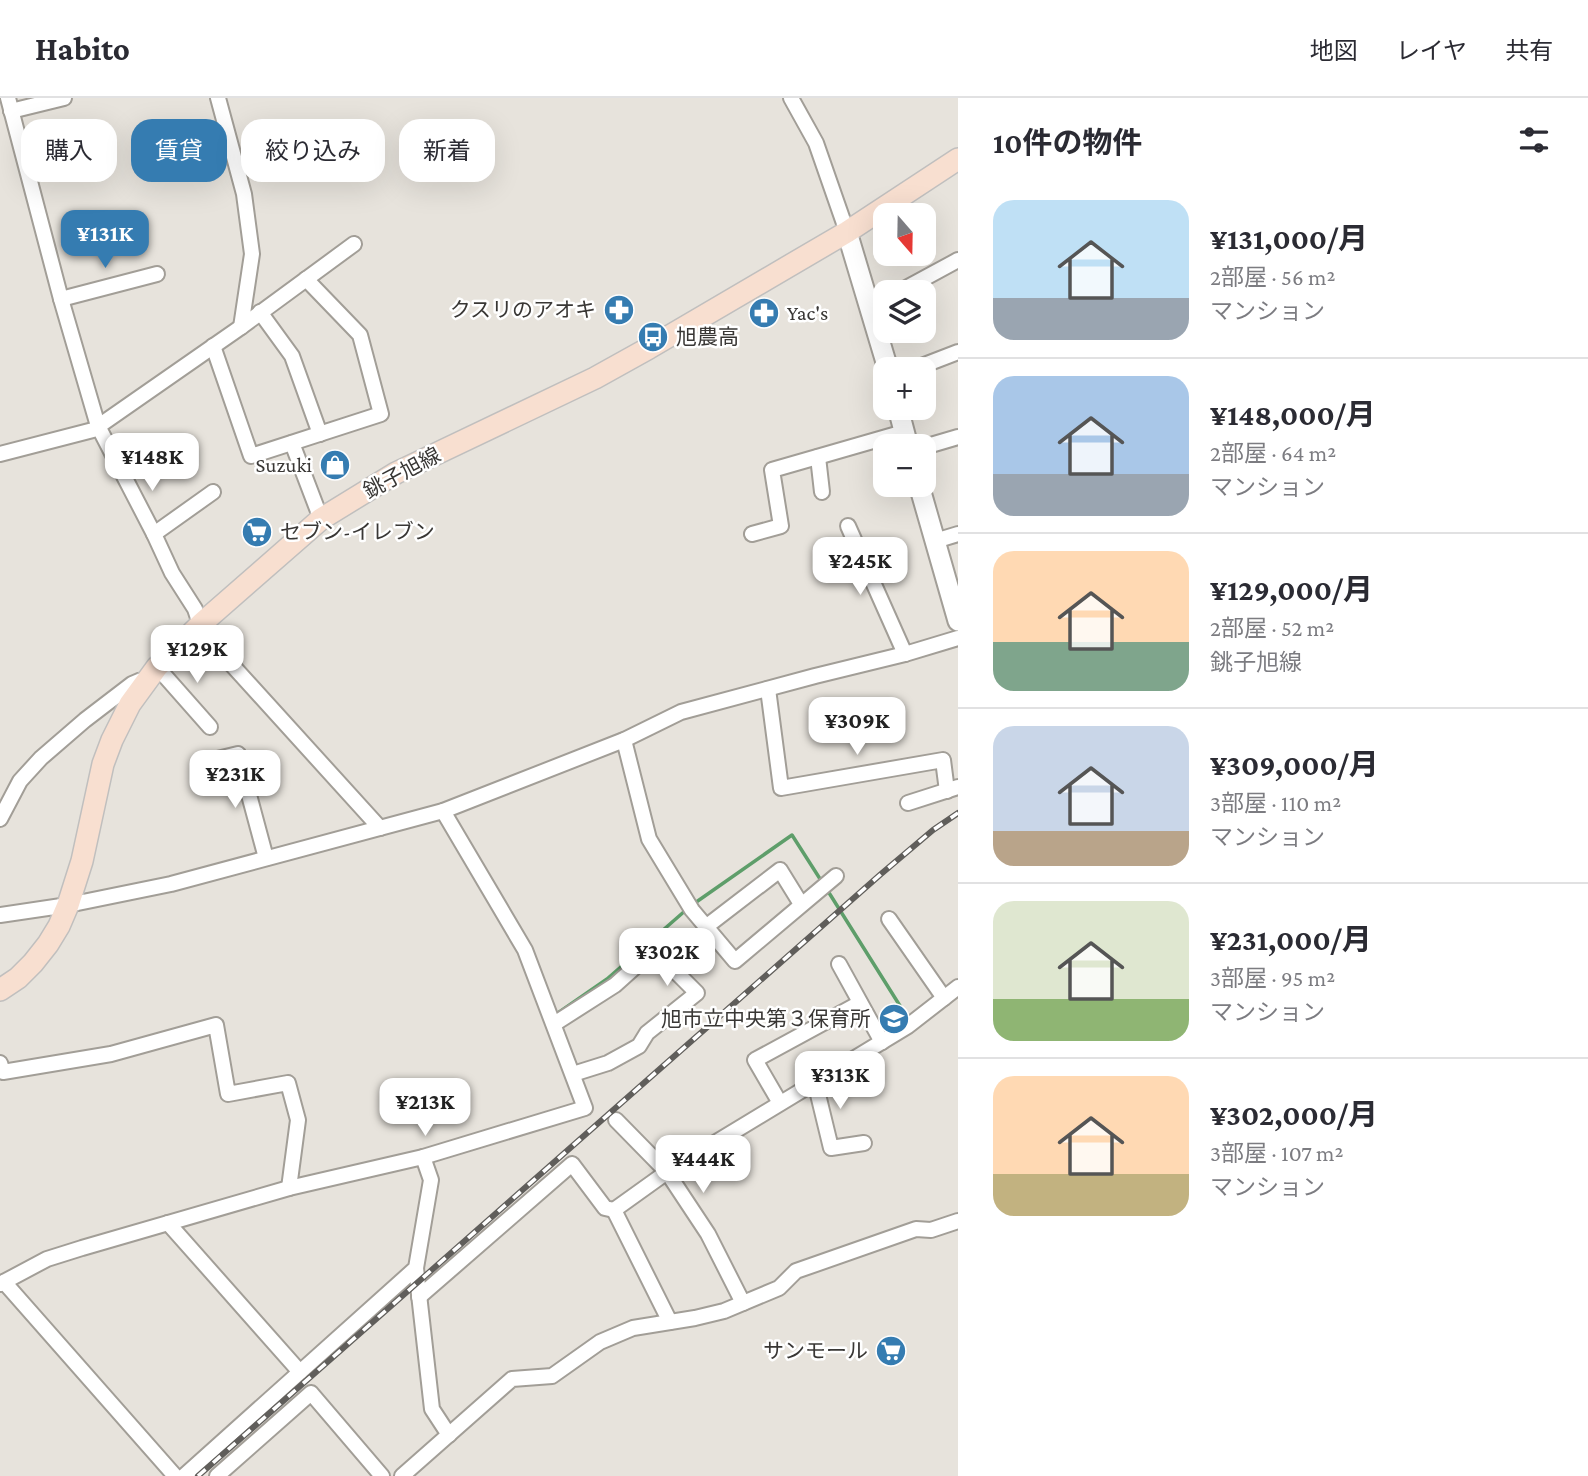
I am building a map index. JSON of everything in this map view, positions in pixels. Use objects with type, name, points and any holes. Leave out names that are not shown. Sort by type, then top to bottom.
[{"type":"main road","name":"銚子旭線","points":[[0,990],[18,978],[33,963],[48,944],[68,905],[82,861],[103,764],[130,704],[152,673],[201,624],[321,519],[396,473],[595,378],[847,232],[958,159]]},
{"type":"street","points":[[64,98],[10,105],[61,299],[98,426],[172,573],[195,609],[203,633],[380,828]]},
{"type":"street","points":[[218,98],[244,194],[253,254],[241,327]]},
{"type":"street","points":[[791,98],[816,143],[847,232],[873,292]]},
{"type":"street","points":[[0,454],[93,430],[354,244]]},
{"type":"street","points":[[921,280],[958,260]]},
{"type":"street","points":[[61,299],[158,274]]},
{"type":"street","points":[[213,346],[251,456],[381,414],[360,335],[306,279]]},
{"type":"street","points":[[260,312],[292,356],[320,434]]},
{"type":"street","points":[[936,360],[958,352]]},
{"type":"street","points":[[936,443],[958,437]]},
{"type":"street","points":[[292,443],[321,519]]},
{"type":"street","points":[[752,534],[781,526],[772,470],[873,446]]},
{"type":"street","points":[[116,460],[184,448]]},
{"type":"street","points":[[818,457],[822,492]]},
{"type":"street","points":[[154,534],[213,492]]},
{"type":"street","points":[[922,497],[958,621]]},
{"type":"street","points":[[848,526],[905,654]]},
{"type":"street","points":[[935,541],[958,534]]},
{"type":"street","points":[[0,915],[68,905],[171,884],[443,811],[624,740],[681,712],[958,638]]},
{"type":"street","points":[[0,820],[20,781],[41,758],[132,684],[152,673],[210,727]]},
{"type":"street","points":[[768,689],[781,788],[943,760],[952,789],[908,803]]},
{"type":"street","points":[[624,740],[649,839],[692,910],[735,961],[836,876]]},
{"type":"street","points":[[205,762],[238,754],[266,858]]},
{"type":"street","points":[[175,1476],[2,1283],[47,1259],[289,1188],[423,1157],[586,1108],[525,950],[443,811]]},
{"type":"street","points":[[707,926],[780,870],[801,904]]},
{"type":"street","points":[[889,919],[944,998]]},
{"type":"street","points":[[554,1024],[615,985],[654,950],[697,993],[647,1033],[639,1046],[608,1063],[573,1074]]},
{"type":"street","points":[[839,964],[882,1042]]},
{"type":"street","points":[[614,1210],[667,1172],[908,1026],[958,987]]},
{"type":"street","points":[[780,1103],[755,1060],[860,1003]]},
{"type":"street","points":[[0,1063],[4,1072],[111,1054],[216,1025],[228,1094],[288,1083],[298,1120],[289,1188]]},
{"type":"street","points":[[815,1082],[831,1148],[864,1143]]},
{"type":"street","points":[[616,1121],[667,1172],[708,1234],[743,1303]]},
{"type":"street","points":[[423,1157],[430,1180],[416,1268],[432,1409],[449,1435]]},
{"type":"street","points":[[419,1297],[572,1164],[606,1208],[614,1210],[670,1322]]},
{"type":"street","points":[[402,1476],[512,1379],[552,1377],[600,1342],[633,1328],[724,1311],[779,1288],[796,1271],[916,1229],[931,1230],[958,1221]]},
{"type":"street","points":[[168,1223],[300,1373]]},
{"type":"street","points":[[184,1476],[416,1268]]},
{"type":"street","points":[[217,1476],[311,1393],[382,1476]]},
{"type":"waterway","points":[[692,905],[792,835],[822,882]]},
{"type":"waterway","points":[[826,888],[907,1017]]},
{"type":"waterway","points":[[555,1015],[607,979],[686,910]]},
{"type":"railway","points":[[198,1476],[881,874],[933,830],[958,813]]},
{"type":"place","name":"クスリのアオキ","points":[[619,310]]},
{"type":"place","name":"Yac's","points":[[764,313]]},
{"type":"place","name":"旭農高","points":[[653,337]]},
{"type":"place","name":"Suzuki","points":[[335,465]]},
{"type":"place","name":"セブン-イレブン","points":[[257,532]]},
{"type":"place","name":"旭市立中央第３保育所","points":[[894,1019]]},
{"type":"place","name":"サンモール","points":[[891,1351]]}]
